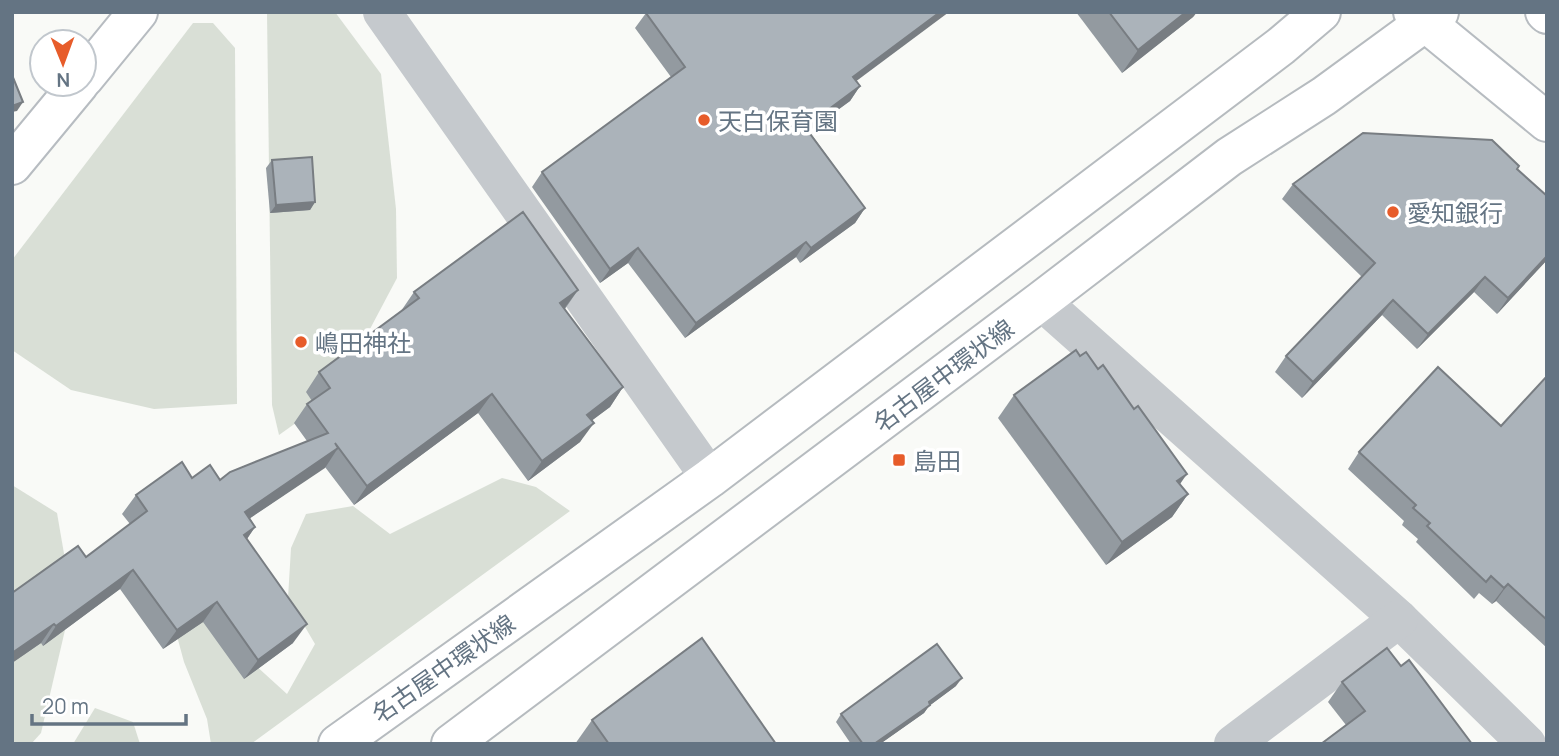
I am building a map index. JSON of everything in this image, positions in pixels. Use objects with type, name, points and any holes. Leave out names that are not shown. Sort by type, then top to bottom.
[{"type":"main road","points":[[98,61],[138,12]]},
{"type":"main road","name":"名古屋中環状線","points":[[338,744],[710,478],[1281,46],[1321,12]]},
{"type":"main road","points":[[1426,16],[1547,122]]},
{"type":"main road","name":"名古屋中環状線","points":[[451,744],[1229,157],[1324,96],[1426,16]]},
{"type":"main road","points":[[12,165],[67,98]]},
{"type":"street","points":[[382,12],[710,478]]},
{"type":"street","points":[[1041,301],[1399,620],[1527,744]]},
{"type":"street","points":[[1233,744],[1399,620]]},
{"type":"shaded area","points":[[267,12],[335,12],[381,74],[396,209],[397,278],[335,395],[279,435],[272,405]]},
{"type":"shaded area","points":[[193,23],[213,23],[235,48],[237,404],[154,409],[71,390],[12,350],[12,260]]},
{"type":"shaded area","points":[[502,478],[536,487],[570,511],[251,744],[211,744],[207,719],[184,662],[174,625],[200,615],[287,694],[315,644],[288,598],[291,548],[306,514],[353,506],[390,534]]},
{"type":"shaded area","points":[[12,485],[57,513],[72,600],[41,733],[31,744],[12,744]]},
{"type":"shaded area","points":[[95,708],[133,722],[140,744],[73,744]]},
{"type":"building","points":[[647,12],[940,12],[853,77],[860,86],[805,127],[865,208],[811,248],[806,242],[696,323],[638,248],[610,269],[542,172],[685,67]]},
{"type":"building","points":[[1109,12],[1186,12],[1138,50]]},
{"type":"building","points":[[12,75],[23,102],[12,106]]},
{"type":"building","points":[[1363,133],[1492,140],[1519,166],[1517,169],[1547,196],[1547,256],[1508,298],[1485,277],[1428,334],[1393,300],[1313,382],[1286,356],[1375,263],[1293,184]]},
{"type":"building","points":[[312,157],[315,202],[276,205],[272,160]]},
{"type":"building","points":[[523,212],[578,290],[560,303],[623,387],[587,415],[594,423],[542,461],[492,394],[367,486],[335,443],[338,448],[245,512],[255,527],[244,535],[307,624],[258,660],[217,602],[177,630],[133,570],[56,626],[54,624],[12,653],[12,593],[78,546],[86,557],[147,511],[136,495],[182,462],[192,478],[210,465],[220,480],[230,472],[328,433],[307,404],[330,388],[319,372],[419,298],[414,292]]},
{"type":"building","points":[[1076,350],[1080,356],[1086,352],[1098,369],[1103,365],[1134,409],[1138,406],[1187,474],[1177,481],[1188,494],[1122,542],[1014,395]]},
{"type":"building","points":[[1438,367],[1501,426],[1547,376],[1547,620],[1508,584],[1504,588],[1491,576],[1486,582],[1427,526],[1430,523],[1413,508],[1416,505],[1359,452]]},
{"type":"building","points":[[702,638],[776,744],[609,744],[592,720]]},
{"type":"building","points":[[937,644],[962,678],[929,702],[930,705],[874,744],[863,744],[841,714]]},
{"type":"building","points":[[1387,648],[1401,666],[1409,660],[1472,744],[1321,744],[1365,711],[1342,682]]},
{"type":"place","name":"天白保育園","points":[[704,120]]},
{"type":"place","name":"愛知銀行","points":[[1393,212]]},
{"type":"place","name":"嶋田神社","points":[[301,342]]},
{"type":"place","name":"島田","points":[[899,460]]}]
